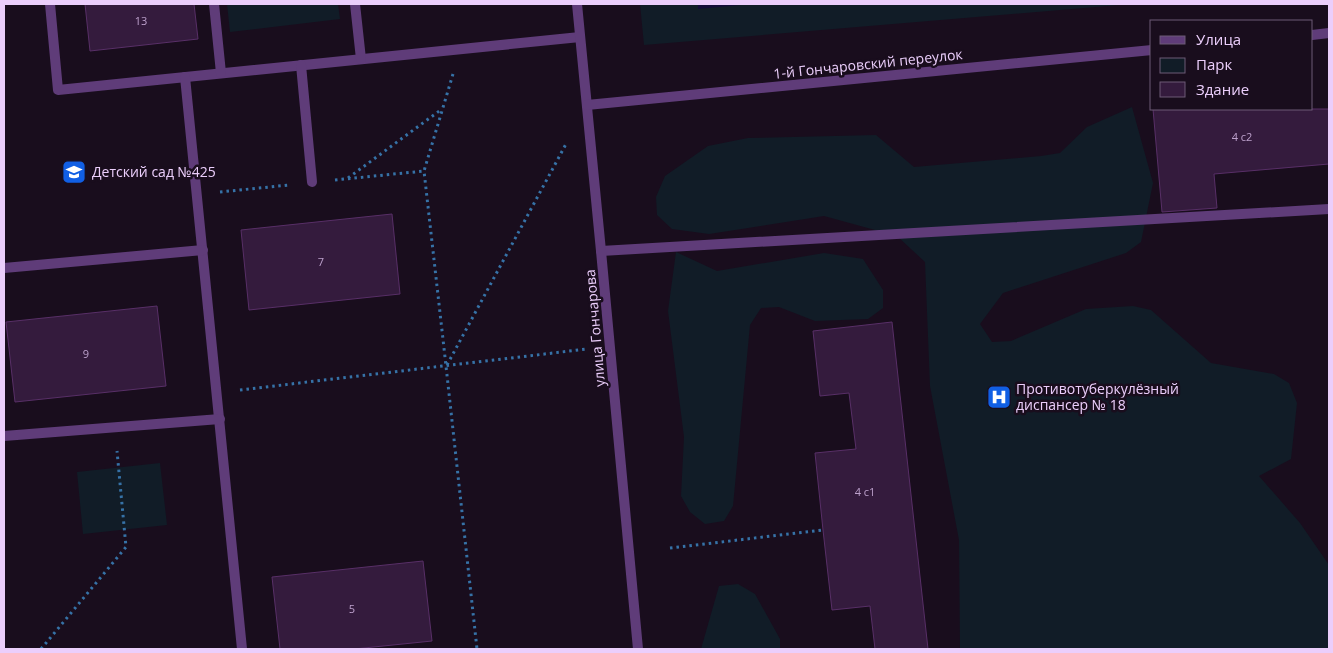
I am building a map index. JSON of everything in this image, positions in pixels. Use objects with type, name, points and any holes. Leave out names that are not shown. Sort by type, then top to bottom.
[{"type":"street","points":[[50,4],[58,90],[580,37]]},
{"type":"street","points":[[214,4],[221,73]]},
{"type":"street","points":[[355,4],[361,59]]},
{"type":"street","name":"улица Гончарова","points":[[577,4],[638,649]]},
{"type":"street","points":[[1313,34],[1329,33]]},
{"type":"street","name":"1-й Гончаровский переулок","points":[[587,105],[1150,50]]},
{"type":"street","points":[[300,65],[312,182]]},
{"type":"street","points":[[185,77],[242,649]]},
{"type":"street","points":[[601,251],[1329,209]]},
{"type":"street","points":[[4,268],[203,250]]},
{"type":"street","points":[[4,436],[220,419]]},
{"type":"path","points":[[460,49],[424,171],[477,649]]},
{"type":"path","points":[[347,179],[442,109]]},
{"type":"path","points":[[446,366],[570,138]]},
{"type":"path","points":[[217,392],[589,349]]},
{"type":"path","points":[[41,649],[126,547],[114,427]]},
{"type":"path","points":[[670,548],[823,530]]},
{"type":"green space","points":[[227,4],[338,4],[340,19],[230,32]]},
{"type":"green space","points":[[640,4],[1131,4],[644,45]]},
{"type":"green space","points":[[1132,107],[1153,183],[1141,242],[1126,253],[1003,293],[980,324],[992,342],[1011,341],[1086,309],[1133,306],[1151,310],[1211,363],[1274,374],[1289,383],[1297,403],[1291,459],[1259,476],[1300,523],[1329,565],[1329,649],[960,649],[959,540],[930,386],[925,262],[897,236],[824,216],[709,234],[672,229],[657,215],[656,197],[665,176],[708,146],[748,138],[876,135],[914,167],[1041,156],[1060,153],[1087,127]]},
{"type":"green space","points":[[676,252],[717,271],[824,253],[863,259],[883,290],[883,308],[868,319],[815,321],[779,307],[761,308],[750,325],[733,506],[724,521],[705,524],[690,512],[681,496],[684,437],[668,311]]},
{"type":"green space","points":[[160,463],[167,525],[83,534],[77,472]]},
{"type":"green space","points":[[738,584],[755,594],[780,639],[780,649],[701,649],[719,586]]},
{"type":"shaded area","points":[[698,4],[751,4],[698,9]]},
{"type":"building","points":[[85,4],[194,4],[198,39],[90,51]]},
{"type":"building","points":[[1329,109],[1329,164],[1214,174],[1217,208],[1162,212],[1153,110]]},
{"type":"building","points":[[392,214],[400,294],[249,310],[241,230]]},
{"type":"building","points":[[157,306],[166,386],[15,402],[6,322]]},
{"type":"building","points":[[892,322],[928,649],[875,649],[870,606],[832,610],[823,530],[815,453],[856,449],[849,393],[820,396],[813,331]]},
{"type":"building","points":[[423,561],[432,641],[354,649],[280,649],[272,577]]},
{"type":"place","name":"Детский сад №425","points":[[74,172]]},
{"type":"place","name":"Противотуберкулёзный диспансер № 18","points":[[999,397]]}]
